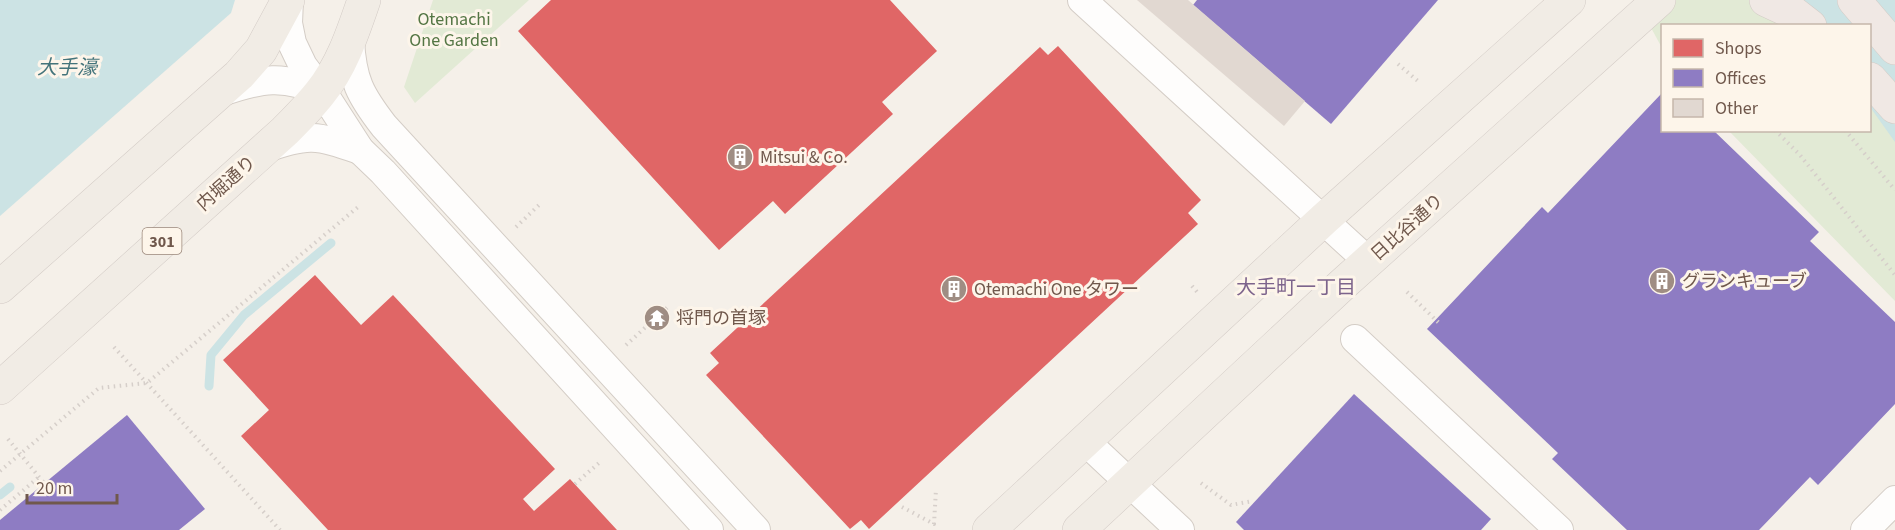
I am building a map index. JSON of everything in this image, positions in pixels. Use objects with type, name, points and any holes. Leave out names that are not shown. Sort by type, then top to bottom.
[{"type":"highway","points":[[1854,0],[1895,48]]},
{"type":"highway","points":[[1871,81],[1895,107]]},
{"type":"main road","points":[[0,287],[239,75],[261,50],[289,0]]},
{"type":"main road","name":"内堀通り","points":[[0,388],[285,131],[322,91],[350,40],[364,0]]},
{"type":"main road","points":[[989,530],[1324,219],[1569,0]]},
{"type":"main road","name":"日比谷通り","points":[[1078,530],[1368,261],[1659,0]]},
{"type":"street","points":[[289,0],[288,23],[292,43],[303,66],[360,150],[383,172],[709,530]]},
{"type":"street","points":[[1082,0],[1368,261]]},
{"type":"street","points":[[350,40],[351,66],[358,87],[384,126],[756,530]]},
{"type":"street","points":[[218,93],[247,83],[270,80],[293,81],[349,104],[384,126]]},
{"type":"street","points":[[264,149],[283,142],[316,136],[360,150]]},
{"type":"street","points":[[1355,339],[1559,530]]},
{"type":"street","points":[[1085,441],[1180,530]]},
{"type":"street","points":[[1865,530],[1895,500]]},
{"type":"path","points":[[1398,64],[1419,82]]},
{"type":"path","points":[[1777,132],[1800,155],[1895,274]]},
{"type":"path","points":[[1847,132],[1895,190]]},
{"type":"path","points":[[515,228],[539,205]]},
{"type":"path","points":[[0,471],[99,388],[147,383],[358,207]]},
{"type":"path","points":[[1407,291],[1440,324]]},
{"type":"path","points":[[623,347],[670,305]]},
{"type":"path","points":[[114,347],[280,530]]},
{"type":"path","points":[[8,439],[44,483]]},
{"type":"path","points":[[575,484],[600,462]]},
{"type":"path","points":[[0,510],[39,477]]},
{"type":"path","points":[[1201,483],[1231,505],[1252,501]]},
{"type":"path","points":[[902,507],[934,524],[936,489]]},
{"type":"green space","name":"Otemachi One Garden","points":[[433,0],[529,0],[415,103],[404,87]]},
{"type":"green space","points":[[1636,0],[1766,0],[1808,24],[1661,24],[1661,46]]},
{"type":"green space","points":[[1871,80],[1895,107],[1895,301],[1730,132],[1871,132]]},
{"type":"water","name":"大手濠","points":[[0,0],[235,0],[231,13],[0,216]]},
{"type":"water","points":[[1793,0],[1895,0],[1895,142],[1871,108],[1871,24],[1810,24]]},
{"type":"building: Shops","name":"Mitsui & Co.","points":[[551,0],[890,0],[937,51],[882,102],[893,114],[785,214],[773,201],[719,250],[518,31]]},
{"type":"building: Shops","name":"Otemachi One タワー","points":[[1058,46],[1201,200],[1188,213],[1198,224],[869,529],[861,520],[850,529],[706,375],[719,363],[710,353],[1040,47],[1048,55]]},
{"type":"building: Shops","points":[[315,275],[361,325],[393,295],[555,469],[523,499],[534,511],[570,479],[617,530],[328,530],[241,436],[269,410],[223,360]]},
{"type":"building: Offices","points":[[1197,0],[1438,0],[1331,124],[1193,5]]},
{"type":"building: Offices","name":"グランキューブ","points":[[1661,94],[1661,132],[1715,132],[1819,232],[1810,241],[1895,322],[1895,404],[1818,485],[1810,477],[1759,530],[1627,530],[1552,459],[1558,453],[1427,329],[1542,207],[1548,213]]},
{"type":"building: Offices","points":[[1354,394],[1491,519],[1481,530],[1244,530],[1236,522]]},
{"type":"building: Offices","points":[[127,415],[205,509],[179,530],[0,530],[0,520]]},
{"type":"building: Other","points":[[1137,0],[1188,0],[1305,101],[1284,126]]},
{"type":"waterway","points":[[209,386],[211,355],[244,315],[331,243]]},
{"type":"waterway","points":[[0,495],[10,487]]},
{"type":"place","name":"Mitsui & Co.","points":[[740,157]]},
{"type":"place","name":"グランキューブ","points":[[1662,281]]},
{"type":"place","name":"Otemachi One タワー","points":[[954,289]]},
{"type":"place","name":"将門の首塚","points":[[657,318]]},
{"type":"district","name":"大手町一丁目","points":[[1296,287]]}]
